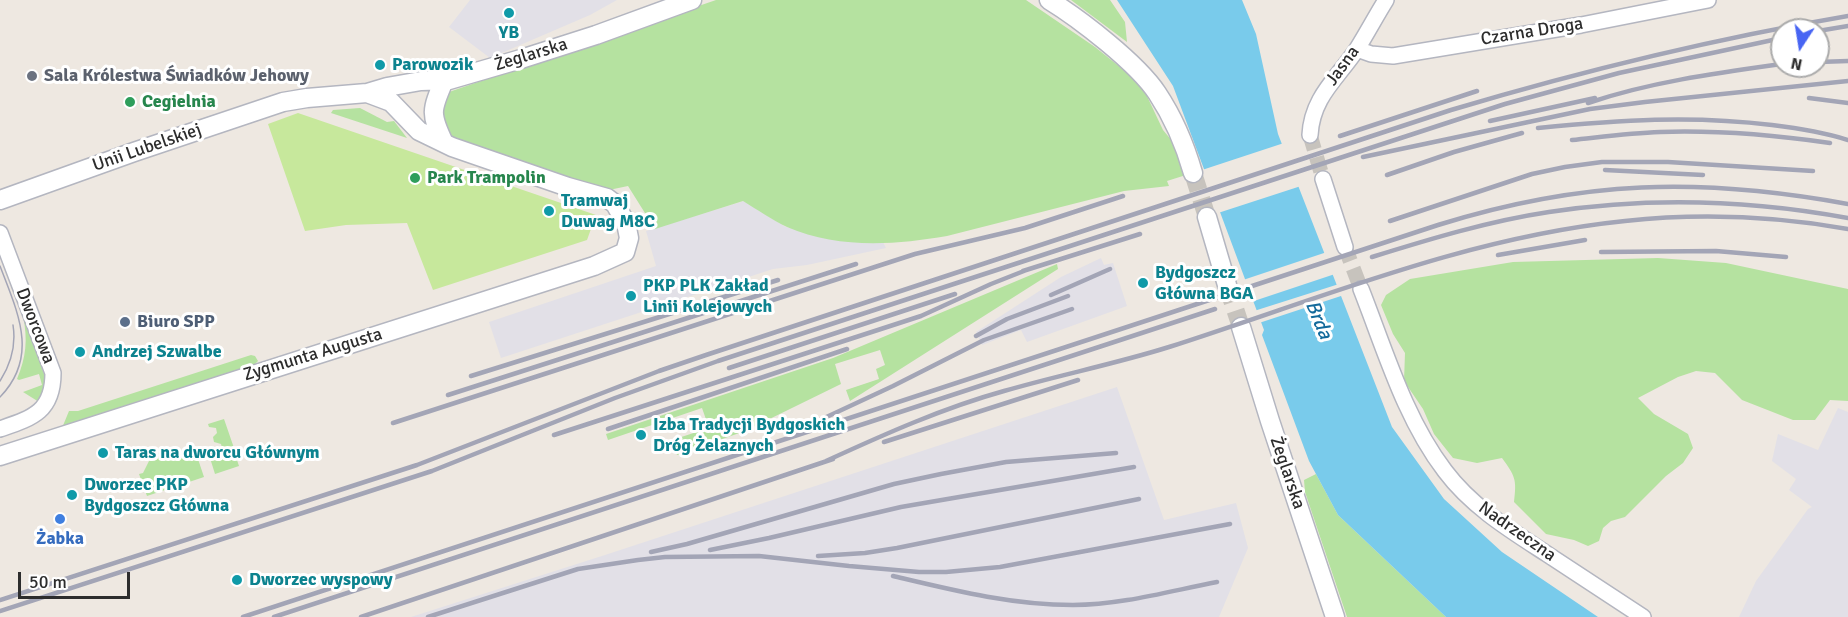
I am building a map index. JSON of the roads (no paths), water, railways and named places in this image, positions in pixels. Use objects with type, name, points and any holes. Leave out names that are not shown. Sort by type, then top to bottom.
[{"type":"street","name":"Żeglarska","points":[[367,93],[421,81],[444,81],[574,42],[692,0]]},
{"type":"street","points":[[1049,0],[1092,32],[1143,75],[1157,92],[1173,120],[1194,173]]},
{"type":"street","name":"Jasna","points":[[1310,135],[1312,115],[1317,102],[1357,49],[1386,0]]},
{"type":"street","name":"Czarna Droga","points":[[1357,49],[1371,54],[1393,56],[1434,47],[1581,25],[1708,0]]},
{"type":"street","points":[[444,81],[433,112],[434,123],[444,143]]},
{"type":"street","points":[[367,93],[391,102],[418,130],[444,143]]},
{"type":"street","name":"Unii Lubelskiej","points":[[0,200],[283,102],[367,93]]},
{"type":"street","name":"Zygmunta Augusta","points":[[0,456],[583,269],[626,252],[629,238],[626,223],[615,204],[607,198],[568,188],[444,143]]},
{"type":"street","points":[[1323,179],[1345,247]]},
{"type":"street","points":[[1207,217],[1227,285]]},
{"type":"street","name":"Dworcowa","points":[[0,233],[51,367],[53,384],[50,395],[40,412],[24,421],[0,429]]},
{"type":"street","name":"Nadrzeczna","points":[[1361,289],[1413,417],[1445,472],[1468,498],[1494,519],[1643,617]]},
{"type":"street","name":"Żeglarska","points":[[1241,327],[1335,617]]},
{"type":"water","name":"Brda","points":[[1117,0],[1242,0],[1256,34],[1278,134],[1392,427],[1444,499],[1502,552],[1598,617],[1446,617],[1338,515],[1309,461],[1262,335],[1264,330],[1173,86]]},
{"type":"tunnel","points":[[1310,135],[1323,179]]},
{"type":"tunnel","points":[[1193,173],[1207,217]]},
{"type":"tunnel","points":[[1345,247],[1361,289]]},
{"type":"tunnel","points":[[1227,285],[1241,327]]},
{"type":"tram line","points":[[0,266],[18,316],[22,349],[19,366],[12,381],[0,397]]},
{"type":"tram line","points":[[0,381],[12,354],[13,325]]},
{"type":"railway","points":[[0,600],[417,465],[706,355],[1451,110],[1648,57],[1848,16]]},
{"type":"railway","points":[[1830,29],[1848,26]]},
{"type":"railway","points":[[0,611],[432,471],[615,398],[718,361],[1505,104],[1619,73],[1770,41]]},
{"type":"railway","points":[[1830,62],[1848,61]]},
{"type":"railway","points":[[1588,103],[1659,84],[1770,66]]},
{"type":"railway","points":[[1363,157],[1590,109],[1848,81]]},
{"type":"railway","points":[[1340,136],[1477,91]]},
{"type":"railway","points":[[1490,121],[1595,98]]},
{"type":"railway","points":[[1809,98],[1848,103]]},
{"type":"railway","points":[[1538,128],[1626,121],[1713,120],[1791,127],[1848,140]]},
{"type":"railway","points":[[1572,140],[1649,133],[1724,132],[1830,143]]},
{"type":"railway","points":[[1387,175],[1454,152],[1522,133]]},
{"type":"railway","points":[[1390,221],[1532,174],[1602,162],[1668,162],[1813,171]]},
{"type":"railway","points":[[1605,170],[1703,175]]},
{"type":"railway","points":[[243,617],[1438,225],[1491,210],[1592,191],[1691,187],[1794,195],[1848,204]]},
{"type":"railway","points":[[393,423],[915,254],[1025,228],[1123,196]]},
{"type":"railway","points":[[1372,257],[1482,225],[1586,207],[1661,203],[1736,204],[1848,218]]},
{"type":"railway","points":[[826,461],[959,405],[1025,385],[1149,353],[1394,272],[1508,241],[1566,229],[1625,221],[1681,217],[1765,219],[1848,229]]},
{"type":"railway","points":[[1023,271],[1140,234]]},
{"type":"railway","points":[[1498,255],[1585,240]]},
{"type":"railway","points":[[1601,252],[1716,251],[1786,257]]},
{"type":"railway","points":[[448,395],[856,264]]},
{"type":"railway","points":[[554,435],[921,316],[1029,269]]},
{"type":"railway","points":[[1051,295],[1110,269]]},
{"type":"railway","points":[[471,376],[778,280]]},
{"type":"railway","points":[[729,368],[955,294]]},
{"type":"railway","points":[[976,336],[1007,319],[1068,296]]},
{"type":"railway","points":[[820,420],[984,340],[1072,309]]},
{"type":"railway","points":[[274,617],[1215,309]]},
{"type":"railway","points":[[608,429],[847,349]]},
{"type":"railway","points":[[884,442],[1078,380]]},
{"type":"railway","points":[[651,552],[687,544],[894,484],[1006,462],[1116,453]]},
{"type":"railway","points":[[361,617],[833,459]]},
{"type":"railway","points":[[710,550],[901,507],[1134,467]]},
{"type":"railway","points":[[818,556],[897,548],[1139,499]]},
{"type":"railway","points":[[428,617],[578,569],[638,560],[665,557],[759,556],[919,572],[946,572],[1000,567],[1230,524]]},
{"type":"railway","points":[[893,576],[1004,600],[1073,605],[1127,600],[1217,582]]},
{"type":"place","name":"YB","points":[[509,13]]},
{"type":"place","name":"Parowozik","points":[[380,65]]},
{"type":"place","name":"Sala Królestwa Świadków Jehowy","points":[[32,76]]},
{"type":"place","name":"Cegielnia","points":[[130,102]]},
{"type":"place","name":"Park Trampolin","points":[[415,178]]},
{"type":"place","name":"Tramwaj Duwag M8C","points":[[549,211]]},
{"type":"place","name":"Bydgoszcz Główna BGA","points":[[1143,283]]},
{"type":"place","name":"PKP PLK Zakład Linii Kolejowych","points":[[631,296]]},
{"type":"place","name":"Biuro SPP","points":[[125,322]]},
{"type":"place","name":"Andrzej Szwalbe","points":[[80,352]]},
{"type":"place","name":"Izba Tradycji Bydgoskich Dróg Żelaznych","points":[[641,435]]},
{"type":"place","name":"Taras na dworcu Głównym","points":[[103,453]]},
{"type":"place","name":"Dworzec PKP Bydgoszcz Główna","points":[[72,495]]},
{"type":"place","name":"Żabka","points":[[60,519]]},
{"type":"place","name":"Dworzec wyspowy","points":[[237,580]]}]
